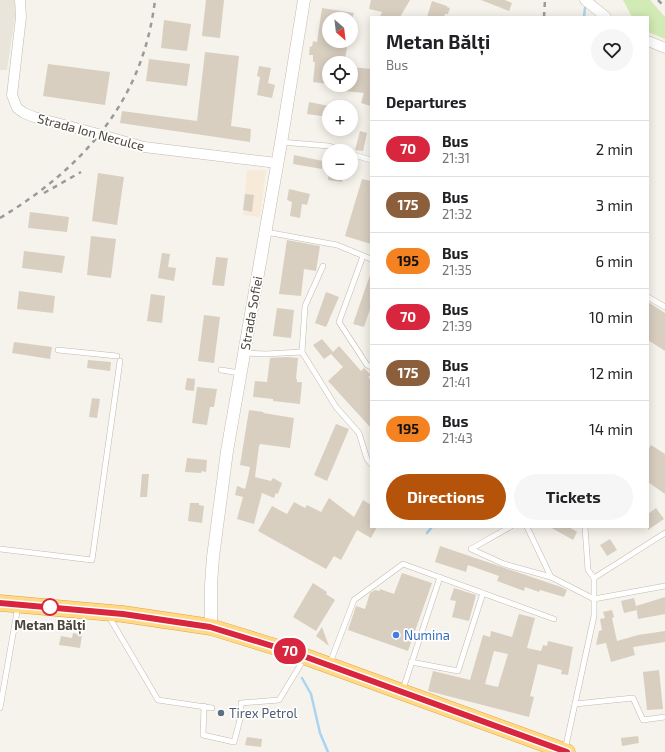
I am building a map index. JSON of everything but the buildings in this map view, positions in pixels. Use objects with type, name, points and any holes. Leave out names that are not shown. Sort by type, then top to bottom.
[{"type":"highway","points":[[0,603],[106,612],[210,627],[305,657],[566,752]]},
{"type":"street","name":"Strada Ion Neculce","points":[[20,0],[21,17],[12,95],[17,108],[24,113],[114,140],[144,147],[276,164]]},
{"type":"street","name":"Strada Sofiei","points":[[210,627],[213,557],[227,451],[281,142],[304,0]]},
{"type":"street","points":[[585,0],[605,16]]},
{"type":"street","points":[[649,41],[665,48]]},
{"type":"lane","points":[[281,142],[322,145]]},
{"type":"lane","points":[[358,156],[370,160]]},
{"type":"lane","points":[[265,232],[337,246],[370,259]]},
{"type":"lane","points":[[363,256],[339,322],[367,365],[370,366]]},
{"type":"lane","points":[[323,266],[304,306],[302,352],[336,407],[359,433],[367,459],[370,463]]},
{"type":"lane","points":[[649,298],[665,307]]},
{"type":"lane","points":[[0,549],[92,560],[118,358],[58,350]]},
{"type":"lane","points":[[244,353],[266,354],[302,352]]},
{"type":"lane","points":[[221,370],[240,373]]},
{"type":"lane","points":[[508,528],[471,549],[504,564],[551,577],[594,599],[665,586]]},
{"type":"lane","points":[[528,528],[551,577]]},
{"type":"lane","points":[[566,752],[594,616],[594,578],[588,570],[585,528]]},
{"type":"lane","points":[[594,578],[665,533]]},
{"type":"lane","points":[[329,666],[354,600],[404,564],[554,619]]},
{"type":"lane","points":[[402,692],[440,577]]},
{"type":"lane","points":[[411,662],[458,671],[483,594]]},
{"type":"lane","points":[[0,708],[19,604]]},
{"type":"lane","points":[[106,612],[158,700],[212,708]]},
{"type":"lane","points":[[204,706],[203,735],[234,742],[241,716],[241,703],[279,700],[305,657]]},
{"type":"lane","points":[[575,704],[633,698],[643,720],[665,717]]},
{"type":"lane","points":[[234,714],[241,716]]},
{"type":"shaded area","points":[[0,0],[15,1],[15,17],[7,70],[0,70]]},
{"type":"shaded area","points":[[247,170],[266,170],[260,217],[243,215]]},
{"type":"green space","points":[[623,0],[650,0],[665,17],[665,39],[649,32],[649,16],[631,16]]},
{"type":"waterway","points":[[584,16],[585,8]]},
{"type":"waterway","points":[[427,533],[431,528]]},
{"type":"waterway","points":[[302,678],[311,694],[320,733],[328,752]]},
{"type":"railway","points":[[0,218],[58,177],[83,153],[104,128],[123,100],[138,70],[148,36],[155,0]]},
{"type":"railway","points":[[544,16],[545,0]]},
{"type":"railway","points":[[658,0],[665,7]]},
{"type":"railway","points":[[44,193],[81,172]]},
{"type":"bus line","name":"70","points":[[0,603],[123,614],[210,627],[295,653],[567,752]]},
{"type":"place","name":"Metan Bălți","points":[[50,607]]},
{"type":"place","name":"Numina","points":[[396,635]]},
{"type":"place","name":"Tirex Petrol","points":[[221,713]]}]
